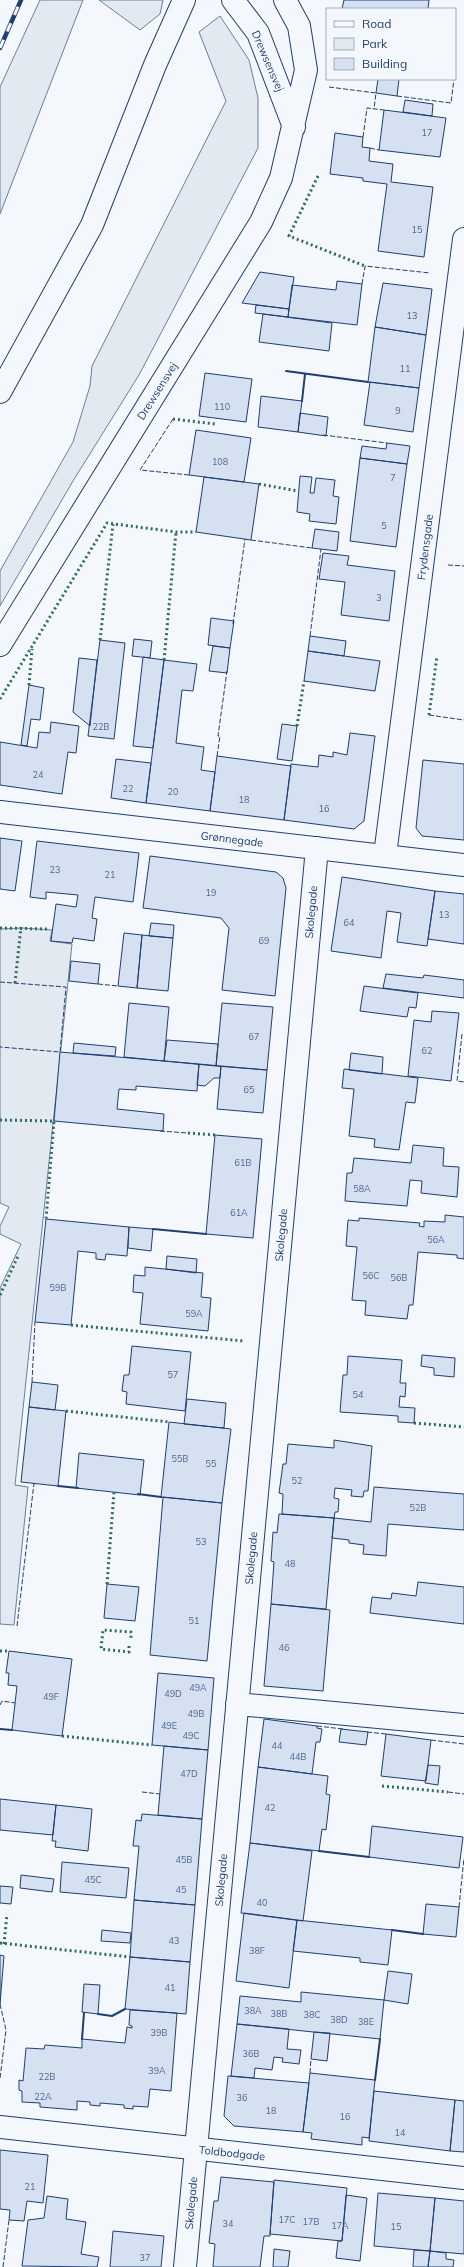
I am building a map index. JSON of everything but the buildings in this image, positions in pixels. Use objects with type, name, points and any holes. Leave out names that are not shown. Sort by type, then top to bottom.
[{"type":"street","points":[[0,392],[92,225],[155,64],[184,0]]},
{"type":"street","name":"Drewsensvej","points":[[233,0],[258,33],[294,127]]},
{"type":"street","name":"Drewsensvej","points":[[0,645],[261,222],[281,178],[306,70],[299,26],[285,0]]},
{"type":"street","name":"Frydensgade","points":[[385,855],[464,239]]},
{"type":"street","name":"Grønnegade","points":[[0,812],[464,865]]},
{"type":"street","name":"Skolegade","points":[[185,2267],[317,848]]},
{"type":"street","points":[[237,1704],[464,1726]]},
{"type":"street","name":"Toldbodgade","points":[[0,2127],[196,2150],[464,2178]]},
{"type":"green space","points":[[40,0],[83,0],[0,214],[0,87]]},
{"type":"green space","points":[[99,0],[163,0],[160,14],[140,30]]},
{"type":"green space","points":[[220,16],[249,60],[258,98],[258,148],[139,375],[73,481],[0,606],[0,571],[73,442],[90,386],[92,366],[226,101],[199,32]]},
{"type":"green space","points":[[22,928],[52,930],[50,941],[72,944],[15,1485],[28,1487],[14,1625],[0,1624],[0,1288],[21,1244],[0,1234],[0,1226],[9,1207],[0,1203],[0,929]]},
{"type":"railway","points":[[0,48],[21,0]]},
{"type":"hedge","points":[[318,176],[289,236],[365,266]]},
{"type":"hedge","points":[[173,419],[215,424]]},
{"type":"hedge","points":[[259,484],[298,491]]},
{"type":"hedge","points":[[0,699],[107,523],[176,532],[196,532]]},
{"type":"hedge","points":[[100,640],[113,524]]},
{"type":"hedge","points":[[164,660],[176,532]]},
{"type":"hedge","points":[[29,685],[32,649]]},
{"type":"hedge","points":[[429,715],[437,656]]},
{"type":"hedge","points":[[297,726],[304,681]]},
{"type":"hedge","points":[[15,983],[21,927]]},
{"type":"hedge","points":[[0,928],[47,929]]},
{"type":"hedge","points":[[0,1120],[54,1121],[46,1219]]},
{"type":"hedge","points":[[188,1133],[215,1135]]},
{"type":"hedge","points":[[0,1295],[19,1254]]},
{"type":"hedge","points":[[71,1325],[244,1341]]},
{"type":"hedge","points":[[66,1411],[169,1422]]},
{"type":"hedge","points":[[414,1423],[464,1427]]},
{"type":"hedge","points":[[107,1584],[114,1492]]},
{"type":"hedge","points":[[129,1646],[129,1652],[101,1649],[103,1630],[131,1632],[131,1638]]},
{"type":"hedge","points":[[0,1651],[9,1651]]},
{"type":"hedge","points":[[62,1736],[152,1745]]},
{"type":"hedge","points":[[382,1786],[448,1792]]},
{"type":"hedge","points":[[4,1944],[7,1914]]},
{"type":"hedge","points":[[0,1943],[130,1957]]},
{"type":"fence","points":[[397,96],[451,103],[454,80]]},
{"type":"fence","points":[[329,87],[376,93],[374,109]]},
{"type":"fence","points":[[363,137],[367,108],[384,110]]},
{"type":"fence","points":[[370,148],[379,150]]},
{"type":"fence","points":[[362,284],[365,266],[430,273]]},
{"type":"fence","points":[[173,419],[140,470],[189,475]]},
{"type":"fence","points":[[323,435],[387,443]]},
{"type":"fence","points":[[233,624],[245,539]]},
{"type":"fence","points":[[251,540],[312,548]]},
{"type":"fence","points":[[310,636],[321,549]]},
{"type":"fence","points":[[448,565],[464,566]]},
{"type":"fence","points":[[217,756],[220,736],[218,736],[227,671]]},
{"type":"fence","points":[[429,715],[464,720]]},
{"type":"fence","points":[[0,982],[66,987],[60,1052],[0,1047]]},
{"type":"fence","points":[[98,984],[118,986]]},
{"type":"fence","points":[[462,1034],[457,1081],[464,1082]]},
{"type":"fence","points":[[160,1131],[188,1133]]},
{"type":"fence","points":[[32,1382],[35,1322]]},
{"type":"fence","points":[[17,1626],[34,1483]]},
{"type":"fence","points":[[0,1705],[2,1701],[15,1703]]},
{"type":"fence","points":[[317,1726],[343,1729]]},
{"type":"fence","points":[[367,1732],[386,1734]]},
{"type":"fence","points":[[431,1740],[464,1744]]},
{"type":"fence","points":[[142,1792],[160,1794]]},
{"type":"fence","points":[[448,1792],[464,1794]]},
{"type":"fence","points":[[459,1907],[464,1858]]},
{"type":"fence","points":[[0,2004],[6,2030],[0,2078]]},
{"type":"fence","points":[[310,2073],[311,2059]]},
{"type":"fence","points":[[3,2267],[9,2220]]},
{"type":"wall","points":[[286,371],[368,382]]},
{"type":"wall","points":[[302,401],[305,374]]},
{"type":"wall","points":[[153,1229],[206,1234]]},
{"type":"wall","points":[[58,1486],[78,1488]]},
{"type":"wall","points":[[138,1494],[161,1497]]},
{"type":"wall","points":[[0,1729],[12,1730]]},
{"type":"wall","points":[[319,1851],[369,1857]]},
{"type":"wall","points":[[392,1930],[423,1934]]},
{"type":"wall","points":[[98,2014],[112,2016],[125,2009]]},
{"type":"wall","points":[[82,2039],[84,2013]]},
{"type":"wall","points":[[375,2080],[380,2039]]}]
